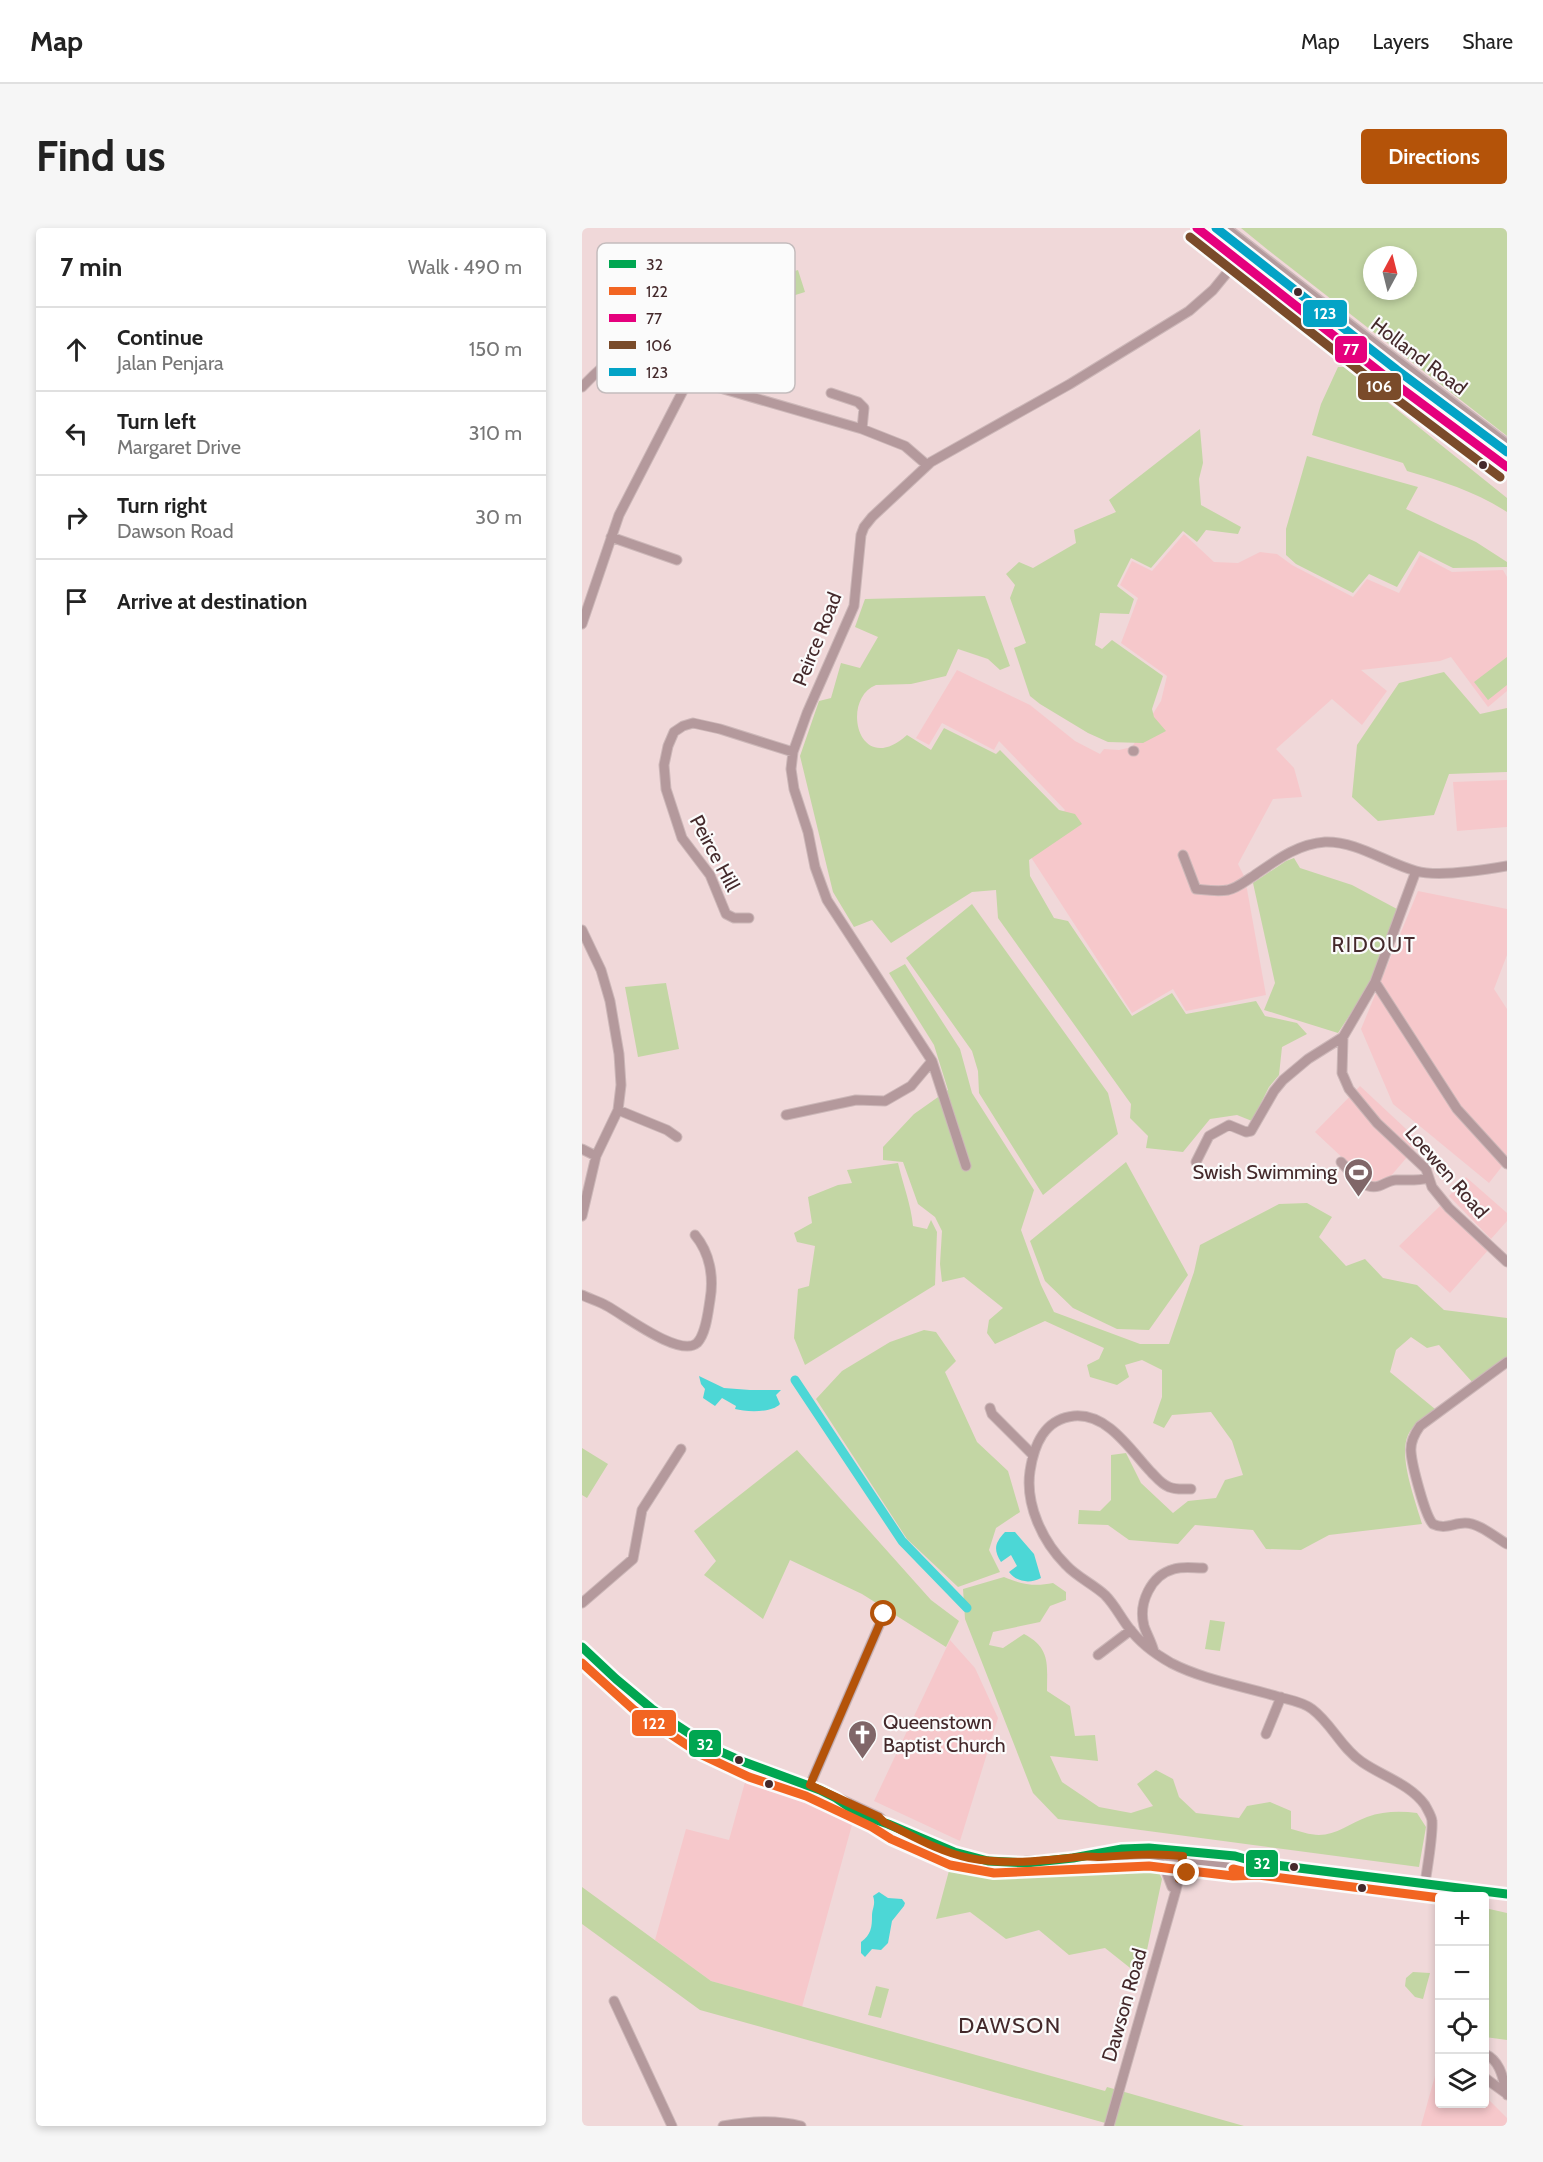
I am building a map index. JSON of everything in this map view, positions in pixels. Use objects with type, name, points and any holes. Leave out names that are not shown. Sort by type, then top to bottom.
[{"type":"main road","name":"Holland Road","points":[[1197,228],[1507,467]]},
{"type":"main road","name":"Holland Road","points":[[1226,228],[1507,445]]},
{"type":"main road","points":[[1440,416],[1447,400]]},
{"type":"street","name":"Peirce Road","points":[[966,1166],[932,1061],[827,900],[815,867],[808,832],[794,789],[791,770],[793,752],[807,713],[854,606],[861,535],[864,527],[927,465],[1070,384],[1190,310],[1213,290],[1249,246]]},
{"type":"street","points":[[582,387],[597,373]]},
{"type":"street","points":[[582,624],[619,515],[682,393]]},
{"type":"street","points":[[737,393],[862,429],[905,446],[927,465]]},
{"type":"street","points":[[831,393],[858,402],[864,408],[862,429]]},
{"type":"street","points":[[611,537],[677,560]]},
{"type":"street","name":"Peirce Hill","points":[[749,918],[734,918],[726,914],[710,875],[685,844],[666,789],[664,765],[668,746],[674,732],[693,723],[793,752]]},
{"type":"street","points":[[1183,855],[1196,889],[1228,890],[1238,886],[1286,854],[1305,845],[1324,842],[1349,845],[1416,871],[1435,872],[1507,866]]},
{"type":"street","name":"Loewen Road","points":[[1196,1162],[1209,1136],[1229,1125],[1246,1132],[1251,1131],[1283,1080],[1308,1059],[1343,1037],[1375,982],[1416,871]]},
{"type":"street","points":[[582,930],[601,969],[610,1001],[619,1054],[621,1085],[618,1110],[596,1156],[582,1216]]},
{"type":"street","points":[[1375,982],[1457,1108],[1507,1164]]},
{"type":"street","name":"Loewen Road","points":[[1343,1037],[1342,1073],[1349,1089],[1377,1123],[1426,1169],[1432,1187],[1449,1208],[1507,1262]]},
{"type":"street","points":[[786,1115],[856,1100],[885,1101],[911,1086],[932,1061]]},
{"type":"street","points":[[618,1110],[667,1130],[677,1137]]},
{"type":"street","points":[[582,1149],[596,1156]]},
{"type":"street","points":[[1341,1162],[1359,1180],[1373,1188],[1392,1181],[1429,1179]]},
{"type":"street","points":[[582,1295],[606,1305],[664,1340],[682,1346],[694,1345],[699,1341],[703,1332],[710,1302],[711,1274],[705,1250],[695,1235]]},
{"type":"street","points":[[1507,1362],[1420,1426],[1415,1434],[1411,1452],[1426,1514],[1433,1524],[1444,1527],[1466,1522],[1475,1524],[1507,1544]]},
{"type":"street","points":[[990,1407],[992,1414],[1033,1455]]},
{"type":"street","points":[[1191,1489],[1178,1490],[1161,1483],[1108,1426],[1084,1417],[1073,1416],[1057,1421],[1043,1432],[1033,1455],[1029,1491],[1040,1529],[1052,1549],[1067,1567],[1107,1597],[1131,1630],[1154,1652],[1190,1672],[1281,1697],[1312,1709],[1343,1746],[1360,1761],[1408,1788],[1424,1804],[1432,1820],[1425,1884]]},
{"type":"street","points":[[582,1603],[633,1559],[642,1510],[681,1449]]},
{"type":"street","points":[[1154,1652],[1144,1625],[1142,1609],[1146,1593],[1154,1581],[1172,1569],[1203,1568]]},
{"type":"street","points":[[810,1785],[884,1614]]},
{"type":"street","points":[[1098,1655],[1131,1630]]},
{"type":"street","points":[[583,1649],[629,1691],[688,1734],[731,1757],[810,1785],[870,1819],[884,1822],[922,1841],[966,1857],[995,1862],[1025,1863],[1082,1856],[1181,1853],[1224,1862],[1259,1863]]},
{"type":"street","points":[[1266,1734],[1281,1697]]},
{"type":"street","points":[[1082,1856],[1129,1848],[1244,1858],[1259,1863],[1507,1894]]},
{"type":"street","name":"Dawson Road","points":[[1173,1891],[1179,1879],[1181,1853]]},
{"type":"street","name":"Dawson Road","points":[[1109,2126],[1173,1891],[1181,1853]]},
{"type":"street","points":[[1146,1854],[1164,1866],[1173,1891]]},
{"type":"street","points":[[1179,1879],[1196,1869],[1224,1862]]},
{"type":"street","points":[[614,2001],[672,2126]]},
{"type":"street","points":[[1489,2056],[1503,2075],[1507,2094]]},
{"type":"street","points":[[1489,2081],[1507,2094]]},
{"type":"street","points":[[723,2126],[772,2121],[801,2126]]},
{"type":"shaded area","points":[[1184,534],[1214,562],[1238,563],[1260,552],[1277,554],[1292,565],[1353,597],[1367,579],[1399,593],[1420,555],[1452,572],[1503,570],[1507,577],[1507,691],[1488,707],[1451,657],[1440,661],[1361,670],[1387,691],[1362,725],[1332,699],[1276,749],[1294,768],[1302,797],[1273,799],[1238,864],[1245,878],[1266,995],[1186,1011],[1173,989],[1132,1013],[1025,848],[1065,810],[999,741],[994,750],[942,723],[929,745],[916,738],[957,670],[1030,705],[1075,741],[1100,754],[1104,749],[1119,750],[1132,747],[1161,701],[1167,676],[1121,643],[1138,598],[1120,585],[1132,561],[1152,571]]},
{"type":"shaded area","points":[[1507,780],[1507,827],[1457,831],[1453,782]]},
{"type":"shaded area","points":[[1418,891],[1507,909],[1507,955],[1494,989],[1507,1009],[1507,1160],[1489,1183],[1393,1104],[1361,1029]]},
{"type":"shaded area","points":[[1360,1086],[1420,1142],[1378,1191],[1315,1132]]},
{"type":"shaded area","points":[[1466,1177],[1507,1213],[1507,1221],[1491,1239],[1449,1196]]},
{"type":"shaded area","points":[[1442,1204],[1490,1248],[1450,1293],[1399,1246]]},
{"type":"shaded area","points":[[950,1640],[975,1668],[998,1718],[960,1841],[874,1801]]},
{"type":"shaded area","points":[[747,1775],[759,1783],[759,1787],[771,1792],[790,1790],[853,1821],[802,2007],[711,1981],[655,1940],[686,1829],[729,1840]]},
{"type":"shaded area","points":[[1435,2076],[1435,2108],[1489,2108],[1489,2100],[1507,2118],[1507,2126],[1421,2126]]},
{"type":"green space","points":[[1241,228],[1507,228],[1507,436],[1268,250]]},
{"type":"green space","points":[[798,270],[805,292],[795,295],[795,271]]},
{"type":"green space","points":[[1338,367],[1344,367],[1507,498],[1507,512],[1458,488],[1407,471],[1403,463],[1312,435],[1321,404]]},
{"type":"green space","points":[[1200,429],[1203,463],[1199,479],[1201,505],[1241,527],[1238,534],[1206,530],[1197,542],[1183,531],[1151,568],[1131,558],[1117,586],[1134,599],[1129,614],[1100,613],[1095,645],[1102,649],[1112,640],[1163,676],[1152,709],[1154,717],[1166,731],[1143,743],[1108,742],[1088,733],[1030,696],[1014,648],[1026,643],[1010,598],[1015,585],[1006,574],[1019,562],[1033,568],[1076,543],[1074,530],[1116,512],[1109,500]]},
{"type":"green space","points":[[1307,456],[1418,487],[1406,509],[1476,542],[1507,562],[1507,567],[1453,568],[1419,551],[1397,587],[1369,574],[1353,593],[1296,564],[1286,555],[1286,529]]},
{"type":"green space","points":[[985,596],[1010,666],[1000,670],[988,659],[958,649],[946,676],[911,684],[876,685],[865,693],[859,705],[857,719],[860,732],[866,742],[876,748],[890,746],[907,735],[931,750],[944,728],[996,754],[1000,750],[1059,810],[1075,814],[1082,824],[1029,860],[1030,876],[1054,918],[1068,921],[1132,1016],[1172,993],[1186,1014],[1256,1001],[1265,1016],[1297,1023],[1307,1034],[1282,1047],[1279,1075],[1269,1087],[1252,1121],[1237,1115],[1210,1119],[1183,1152],[1146,1148],[1148,1136],[1130,1118],[1131,1104],[998,918],[996,890],[972,892],[891,943],[872,920],[854,927],[833,892],[800,756],[819,701],[831,698],[841,663],[860,668],[878,637],[855,627],[865,599]]},
{"type":"green space","points":[[1507,657],[1507,685],[1488,700],[1474,682]]},
{"type":"green space","points":[[1444,672],[1480,714],[1507,708],[1507,772],[1449,774],[1434,815],[1378,821],[1352,797],[1357,745],[1399,683]]},
{"type":"green space","points":[[1294,858],[1300,868],[1352,885],[1397,909],[1370,984],[1338,1033],[1264,1010],[1275,983],[1253,883]]},
{"type":"green space","points":[[972,904],[1108,1093],[1118,1134],[1043,1195],[979,1093],[978,1071],[972,1051],[906,958]]},
{"type":"green space","points":[[905,964],[960,1049],[972,1093],[1034,1190],[1021,1230],[1041,1285],[1054,1312],[1140,1344],[1169,1344],[1194,1272],[1200,1245],[1279,1204],[1307,1203],[1332,1217],[1319,1237],[1346,1266],[1365,1259],[1383,1278],[1417,1285],[1444,1310],[1507,1318],[1507,1358],[1473,1383],[1439,1345],[1427,1348],[1411,1337],[1396,1350],[1390,1372],[1435,1409],[1413,1427],[1405,1444],[1406,1467],[1422,1524],[1329,1535],[1301,1550],[1266,1549],[1253,1530],[1195,1525],[1178,1544],[1129,1540],[1108,1525],[1078,1524],[1079,1510],[1100,1511],[1111,1500],[1111,1455],[1126,1453],[1141,1483],[1173,1513],[1188,1501],[1216,1498],[1225,1480],[1243,1475],[1232,1441],[1211,1412],[1172,1415],[1164,1428],[1153,1423],[1162,1397],[1162,1370],[1142,1360],[1125,1365],[1129,1377],[1117,1385],[1090,1377],[1087,1365],[1099,1359],[1104,1348],[1045,1321],[995,1344],[987,1333],[989,1320],[1003,1308],[964,1277],[942,1282],[940,1264],[942,1231],[935,1217],[918,1204],[903,1162],[883,1160],[883,1147],[914,1114],[948,1090],[934,1045],[889,973]]},
{"type":"green space","points":[[666,983],[679,1049],[638,1057],[625,987]]},
{"type":"green space","points":[[1126,1162],[1188,1275],[1149,1330],[1117,1329],[1073,1308],[1045,1281],[1030,1241]]},
{"type":"green space","points":[[898,1163],[913,1226],[927,1229],[931,1220],[937,1232],[935,1285],[805,1365],[794,1338],[798,1289],[809,1286],[815,1246],[797,1242],[794,1233],[812,1223],[808,1197],[838,1185],[852,1183],[847,1170]]},
{"type":"green space","points":[[924,1330],[936,1332],[956,1361],[945,1372],[977,1442],[1008,1471],[1020,1512],[996,1528],[989,1550],[1000,1572],[958,1587],[907,1539],[816,1399],[842,1371],[890,1342]]},
{"type":"green space","points":[[582,1448],[608,1464],[587,1498],[582,1495]]},
{"type":"green space","points":[[797,1450],[931,1600],[959,1621],[946,1647],[862,1594],[790,1560],[763,1619],[704,1575],[716,1561],[694,1531]]},
{"type":"green space","points":[[1004,1577],[1028,1584],[1053,1583],[1066,1592],[1066,1600],[1050,1606],[1040,1622],[993,1632],[989,1645],[1003,1648],[1024,1634],[1033,1639],[1046,1658],[1047,1691],[1070,1706],[1075,1736],[1095,1735],[1098,1761],[1050,1756],[1062,1782],[1099,1807],[1131,1813],[1153,1806],[1137,1784],[1156,1770],[1173,1779],[1179,1797],[1196,1813],[1239,1818],[1247,1806],[1270,1802],[1291,1811],[1291,1829],[1316,1835],[1331,1833],[1379,1814],[1417,1813],[1426,1827],[1419,1867],[1058,1819],[1033,1793],[965,1619],[963,1589]]},
{"type":"green space","points":[[1210,1620],[1225,1622],[1220,1651],[1205,1649]]},
{"type":"green space","points":[[1149,1863],[1156,1866],[1162,1879],[1147,1950],[1139,1975],[1105,1948],[1069,1955],[1039,1930],[1006,1939],[970,1912],[936,1919],[950,1867],[1003,1876],[1040,1875],[1113,1864]]},
{"type":"green space","points":[[582,1887],[711,1981],[1105,2091],[1107,2087],[1244,2126],[1116,2126],[700,2010],[582,1924]]},
{"type":"green space","points":[[1489,1909],[1507,1913],[1507,2040],[1489,2038]]},
{"type":"green space","points":[[1413,1972],[1430,1973],[1423,1999],[1415,1997],[1405,1986],[1406,1978]]},
{"type":"green space","points":[[876,1986],[889,1989],[881,2018],[868,2015]]},
{"type":"water","points":[[699,1376],[724,1388],[781,1390],[776,1395],[780,1404],[771,1409],[746,1411],[735,1409],[736,1406],[722,1398],[715,1406],[703,1398],[705,1389]]},
{"type":"water","points":[[1005,1532],[1015,1532],[1034,1554],[1041,1578],[1024,1581],[1015,1578],[1009,1572],[1017,1566],[1011,1555],[1001,1562],[996,1546]]},
{"type":"water","points":[[879,1892],[888,1898],[902,1899],[905,1903],[892,1921],[888,1943],[881,1950],[872,1949],[865,1957],[861,1953],[861,1942],[870,1930],[873,1896]]},
{"type":"waterway","points":[[795,1380],[902,1541],[967,1608]]},
{"type":"transit line","name":"77","points":[[1197,228],[1390,380],[1507,467]]},
{"type":"transit line","name":"123","points":[[1216,228],[1397,370],[1507,452]]},
{"type":"transit line","name":"106","points":[[1190,237],[1383,389],[1500,477]]},
{"type":"transit line","name":"32","points":[[582,1647],[652,1709],[710,1747],[820,1790],[859,1814],[954,1852],[988,1861],[1026,1863],[1073,1858],[1122,1849],[1149,1848],[1235,1856],[1259,1863],[1507,1894]]},
{"type":"transit line","name":"122","points":[[582,1663],[634,1710],[702,1755],[749,1777],[806,1796],[872,1827],[891,1839],[950,1865],[994,1873],[1149,1866],[1233,1876],[1260,1875]]},
{"type":"transit line","name":"122","points":[[1233,1869],[1258,1875],[1435,1897]]},
{"type":"place","name":"Swish Swimming","points":[[1358,1198]]},
{"type":"place","name":"Queenstown Baptist Church","points":[[862,1760]]},
{"type":"district","name":"RIDOUT","points":[[1374,945]]},
{"type":"district","name":"DAWSON","points":[[1010,2025]]},
{"type":"route","points":[[884,1614],[810,1785],[879,1817],[884,1822],[922,1841],[966,1857],[995,1862],[1025,1863],[1082,1856],[1146,1854],[1183,1856],[1179,1879],[1187,1873]]}]
